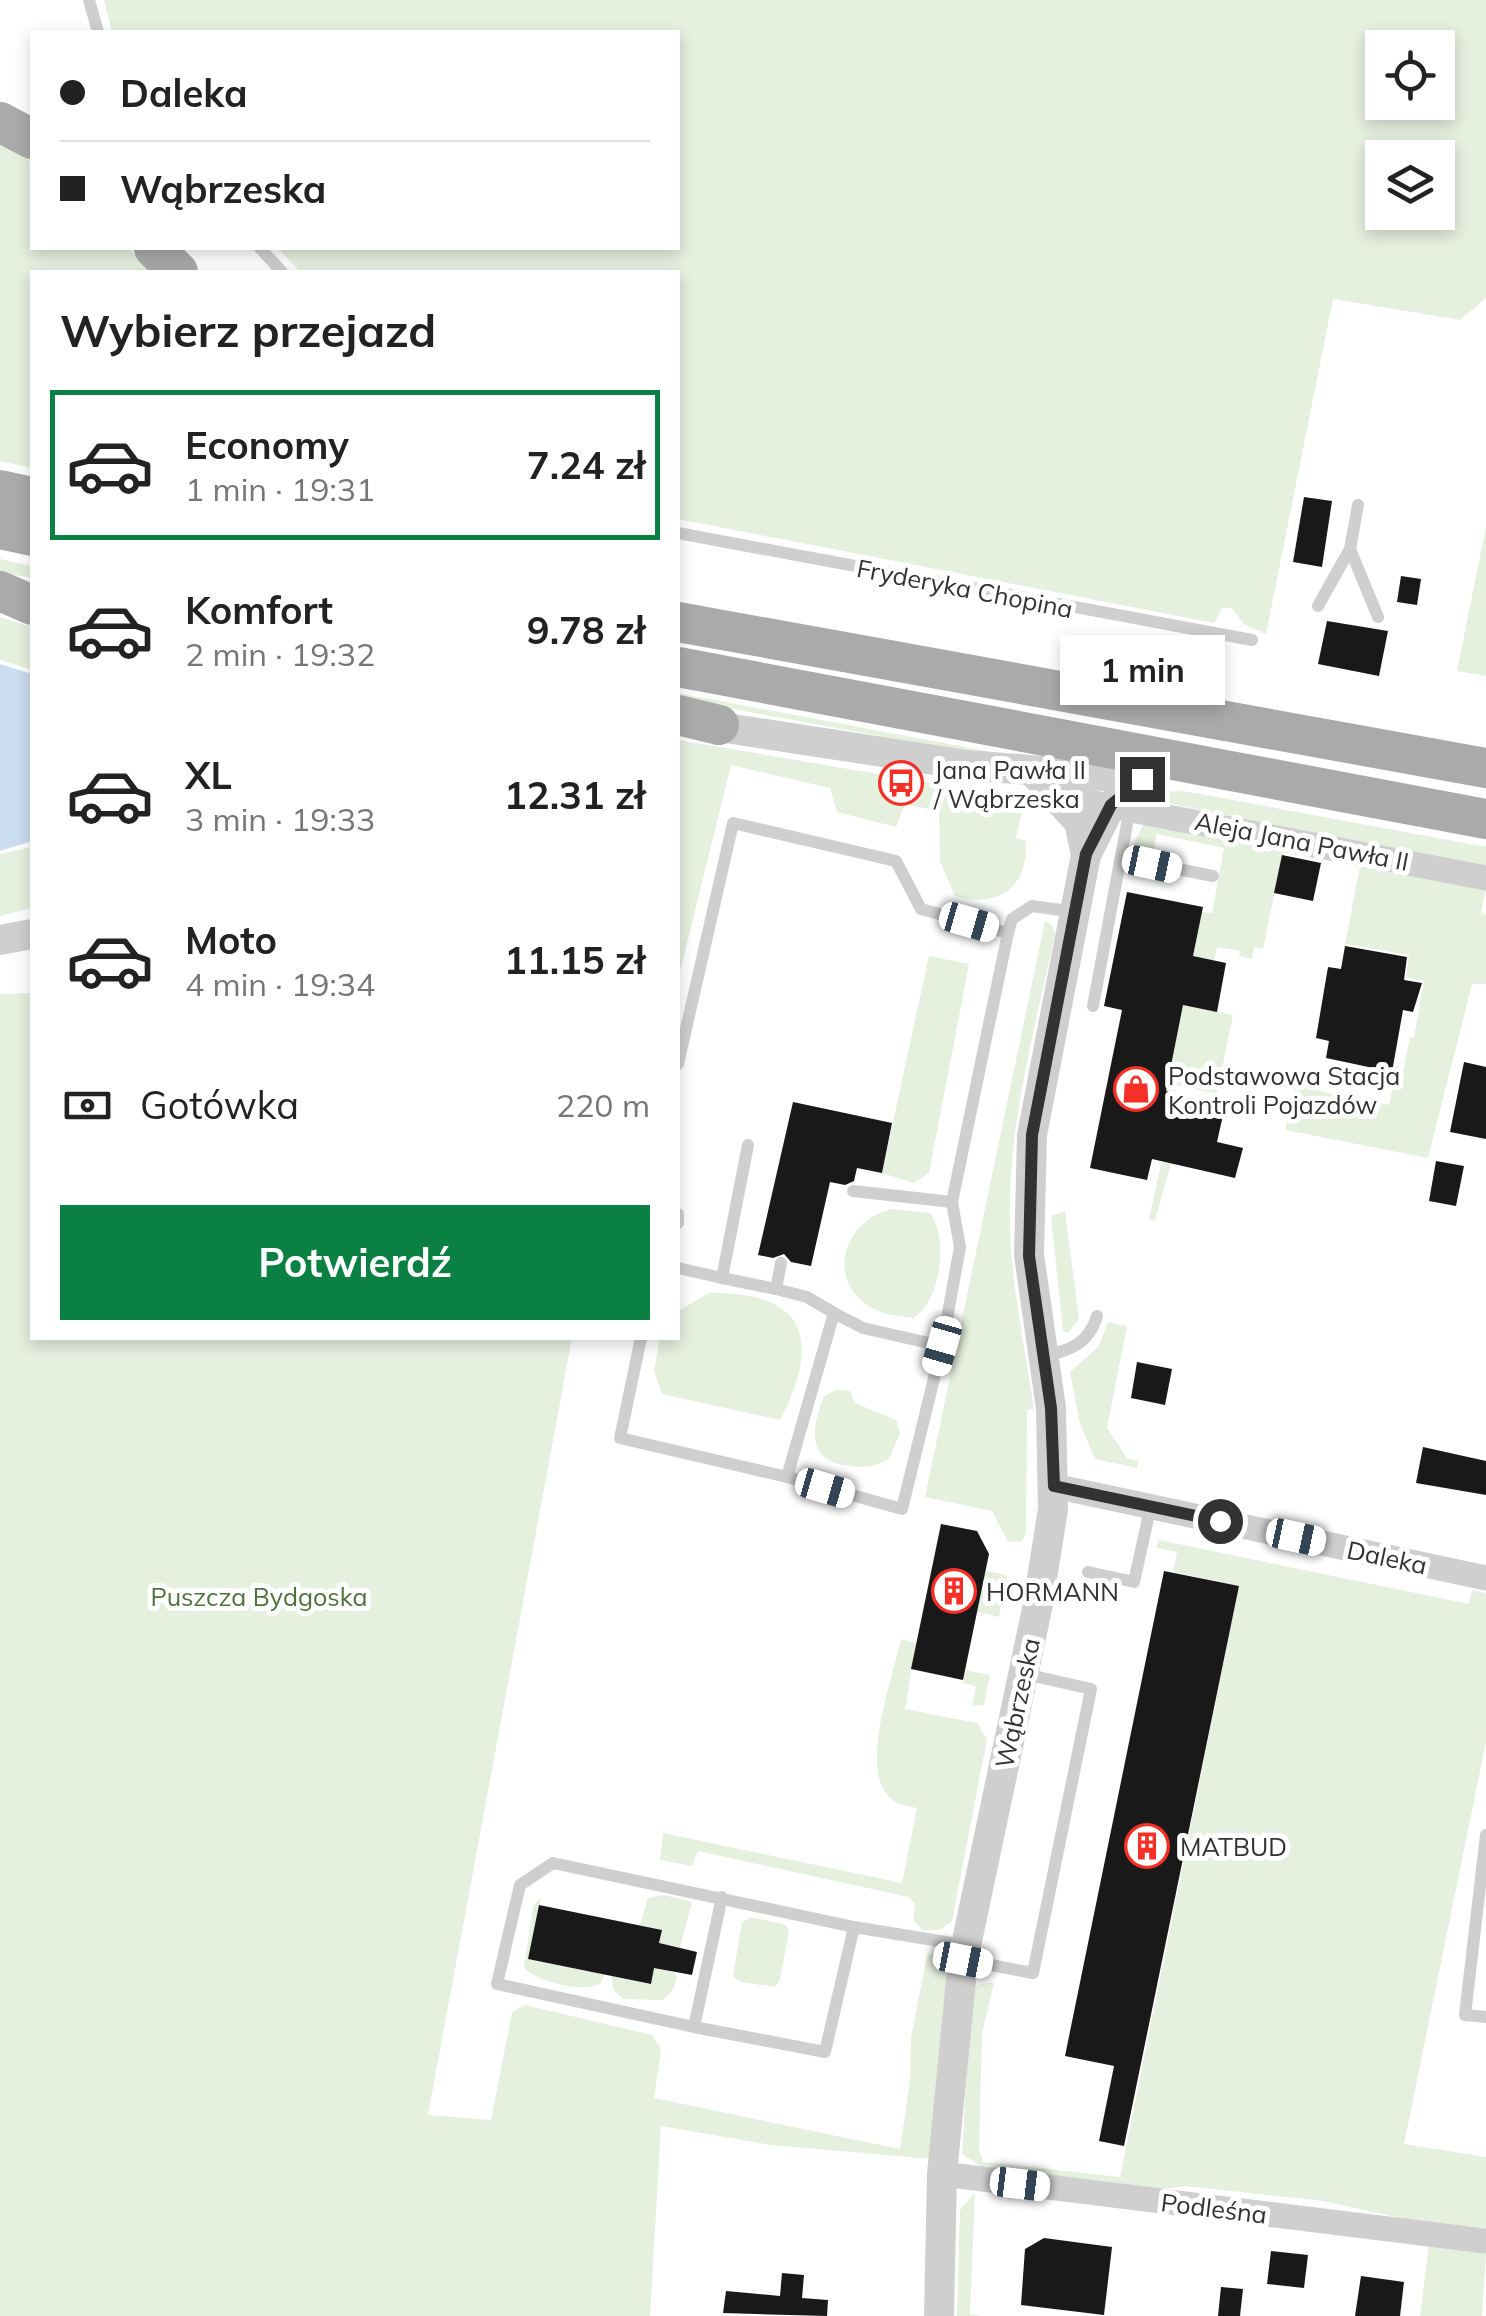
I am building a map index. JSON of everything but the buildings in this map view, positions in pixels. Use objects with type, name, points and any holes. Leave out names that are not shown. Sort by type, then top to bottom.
[{"type":"main road","points":[[0,122],[30,138]]},
{"type":"main road","points":[[156,250],[176,270]]},
{"type":"main road","points":[[0,490],[30,497]]},
{"type":"main road","points":[[0,529],[30,536]]},
{"type":"main road","points":[[0,590],[30,593]]},
{"type":"main road","points":[[0,590],[30,604]]},
{"type":"main road","points":[[680,615],[723,630]]},
{"type":"main road","points":[[680,622],[1424,787],[1486,819]]},
{"type":"main road","points":[[680,667],[1255,776],[1424,787],[1486,768]]},
{"type":"main road","points":[[680,719],[719,725]]},
{"type":"main road","points":[[1128,797],[1255,776]]},
{"type":"street","points":[[719,725],[1033,772],[1128,797]]},
{"type":"street","points":[[1033,772],[1079,822],[1086,854]]},
{"type":"street","name":"Aleja Jana Pawła II","points":[[1058,796],[1128,797],[1486,878]]},
{"type":"street","name":"Wąbrzeska","points":[[938,2316],[942,2174],[965,1953],[1044,1570],[1054,1486],[1051,1408],[1029,1256],[1028,1171],[1036,1108],[1086,854],[1128,797]]},
{"type":"street","points":[[0,940],[30,934]]},
{"type":"street","name":"Daleka","points":[[1054,1486],[1486,1578]]},
{"type":"street","name":"Podleśna","points":[[942,2174],[1486,2241]]},
{"type":"lane","points":[[89,0],[97,30]]},
{"type":"lane","points":[[262,250],[280,270]]},
{"type":"lane","points":[[1318,606],[1350,548],[1358,505]]},
{"type":"lane","name":"Fryderyka Chopina","points":[[680,534],[1252,640]]},
{"type":"lane","points":[[1350,548],[1378,617]]},
{"type":"lane","points":[[1093,1006],[1121,858],[1128,797]]},
{"type":"lane","points":[[680,1055],[733,822],[896,860],[921,909],[1008,933]]},
{"type":"lane","points":[[1121,858],[1212,876]]},
{"type":"lane","points":[[642,1340],[620,1438],[902,1509],[942,1346],[960,1247],[952,1202],[1012,919],[1032,906],[1076,912]]},
{"type":"lane","points":[[722,1278],[748,1145]]},
{"type":"lane","points":[[853,1191],[952,1202]]},
{"type":"lane","points":[[776,1289],[781,1263]]},
{"type":"lane","points":[[680,1268],[807,1297],[862,1328],[942,1346]]},
{"type":"lane","points":[[787,1477],[834,1313]]},
{"type":"lane","points":[[1043,1356],[1077,1346],[1090,1334],[1097,1316]]},
{"type":"lane","points":[[1088,1572],[1134,1582],[1151,1505]]},
{"type":"lane","points":[[854,1927],[826,2052],[498,1984],[520,1885],[553,1862],[722,1896],[965,1953],[1033,1973],[1091,1689],[1023,1674]]},
{"type":"lane","points":[[1486,1835],[1465,2015],[1486,2017]]},
{"type":"lane","points":[[694,2027],[722,1896]]},
{"type":"green space","points":[[104,0],[1486,0],[1486,298],[1460,320],[1333,299],[1266,634],[1244,624],[1232,608],[1222,608],[1214,623],[680,519],[680,270],[298,270],[280,250],[680,250],[680,30],[112,30]]},
{"type":"green space","points":[[0,143],[30,161],[30,250],[130,250],[150,270],[30,270],[30,468],[0,461]]},
{"type":"green space","points":[[1486,526],[1486,676],[1457,671]]},
{"type":"green space","points":[[0,559],[30,566],[30,578],[0,572]]},
{"type":"green space","points":[[0,617],[30,626],[30,669],[0,660]]},
{"type":"green space","points":[[680,693],[1002,754],[951,749],[680,699]]},
{"type":"green space","points":[[680,740],[1025,799],[1016,838],[1026,841],[1022,871],[1008,891],[997,896],[955,896],[940,861],[939,811],[905,804],[896,827],[837,812],[830,788],[731,765],[680,972]]},
{"type":"green space","points":[[1184,791],[1486,847],[1486,870],[1149,799],[1159,792]]},
{"type":"green space","points":[[1145,821],[1253,841],[1256,849],[1271,852],[1273,847],[1318,855],[1322,860],[1283,852],[1263,949],[1254,947],[1252,959],[1239,956],[1240,951],[1217,947],[1204,1009],[1233,1015],[1217,1094],[1177,1085],[1169,1122],[1178,1139],[1155,1220],[1149,1219],[1162,1160],[1152,1157],[1202,912],[1212,913],[1224,848],[1157,834],[1152,858],[1145,857],[1135,841]]},
{"type":"green space","points":[[30,847],[30,908],[0,916],[0,854]]},
{"type":"green space","points":[[1360,866],[1486,888],[1481,913],[1486,915],[1486,984],[1472,984],[1428,1158],[1285,1130],[1295,1086],[1389,1105],[1395,1077],[1402,1079],[1410,1037],[1414,1037],[1424,981],[1406,977],[1409,955],[1345,944]]},
{"type":"green space","points":[[1045,921],[1053,926],[1055,935],[1017,1117],[1010,1191],[1013,1274],[1034,1409],[1027,1410],[1026,1533],[1022,1541],[1008,1542],[992,1511],[925,1497]]},
{"type":"green space","points":[[929,956],[969,964],[929,1173],[914,1183],[882,1173]]},
{"type":"green space","name":"Puszcza Bydgoska","points":[[30,993],[30,1340],[572,1340],[428,2115],[491,2120],[512,2012],[525,2005],[652,2035],[661,2050],[654,2098],[900,2149],[910,2081],[911,2037],[927,1956],[935,1952],[948,1967],[931,2159],[771,2145],[661,2126],[650,2316],[0,2316],[0,994]]},
{"type":"green space","points":[[892,1209],[930,1213],[939,1238],[936,1284],[923,1310],[913,1318],[874,1309],[858,1298],[845,1269],[851,1239],[861,1226]]},
{"type":"green space","points":[[1065,1211],[1079,1319],[1068,1333],[1063,1331],[1051,1216]]},
{"type":"green space","points":[[709,1293],[742,1295],[767,1301],[785,1311],[797,1326],[802,1344],[793,1391],[780,1420],[662,1394],[654,1371],[660,1340],[680,1340],[680,1310]]},
{"type":"green space","points":[[1108,1322],[1127,1326],[1107,1428],[1127,1458],[1138,1461],[1137,1468],[1095,1459],[1080,1424],[1070,1372],[1099,1346]]},
{"type":"green space","points":[[836,1390],[850,1391],[855,1403],[896,1420],[900,1433],[889,1459],[856,1467],[822,1455],[815,1438],[817,1418],[824,1396]]},
{"type":"green space","points":[[1159,1540],[1469,1604],[1472,1590],[1486,1593],[1486,1742],[1404,2144],[1486,2157],[1486,2228],[1410,2220],[1323,2201],[1186,2186],[1151,2191],[982,2167],[962,2154],[972,1986],[994,1982],[982,2034],[979,2149],[983,2162],[1120,2177],[1239,1586],[1173,1572],[1177,1552],[1156,1548]]},
{"type":"green space","points":[[986,1571],[1007,1575],[999,1617],[977,1612]]},
{"type":"green space","points":[[901,1639],[916,1643],[905,1709],[977,1723],[987,1739],[952,1921],[939,1930],[922,1930],[913,1920],[915,1904],[909,1897],[698,1851],[692,1866],[660,1860],[663,1833],[902,1883],[917,1808],[888,1796],[880,1782],[877,1763],[881,1720]]},
{"type":"green space","points":[[965,1670],[990,1675],[984,1705],[972,1706],[976,1686],[963,1683]]},
{"type":"green space","points":[[664,1895],[692,1902],[680,1948],[658,1950],[662,1930],[640,1925],[648,1898]]},
{"type":"green space","points":[[541,1898],[528,1959],[605,1975],[600,1984],[561,1985],[524,1968],[533,1906]]},
{"type":"green space","points":[[750,1917],[784,1924],[789,1930],[780,1980],[775,1987],[741,1982],[733,1976],[742,1923]]},
{"type":"green space","points":[[655,1962],[677,1975],[674,1988],[663,2000],[623,1999],[614,1991],[611,1976],[650,1984]]},
{"type":"green space","points":[[975,2193],[970,2314],[982,2316],[957,2316],[960,2210]]},
{"type":"green space","points":[[1429,2246],[1486,2253],[1482,2316],[1420,2316]]},
{"type":"water","points":[[0,664],[30,673],[30,842],[0,851]]},
{"type":"place","name":"Jana Pawła II / Wąbrzeska","points":[[901,783]]},
{"type":"place","name":"Podstawowa Stacja Kontroli Pojazdów","points":[[1136,1089]]},
{"type":"place","name":"HORMANN","points":[[954,1591]]},
{"type":"place","name":"MATBUD","points":[[1147,1846]]},
{"type":"route","points":[[1142,779],[1111,805],[1086,854],[1032,1135],[1029,1256],[1051,1408],[1054,1486],[1220,1521]]}]
